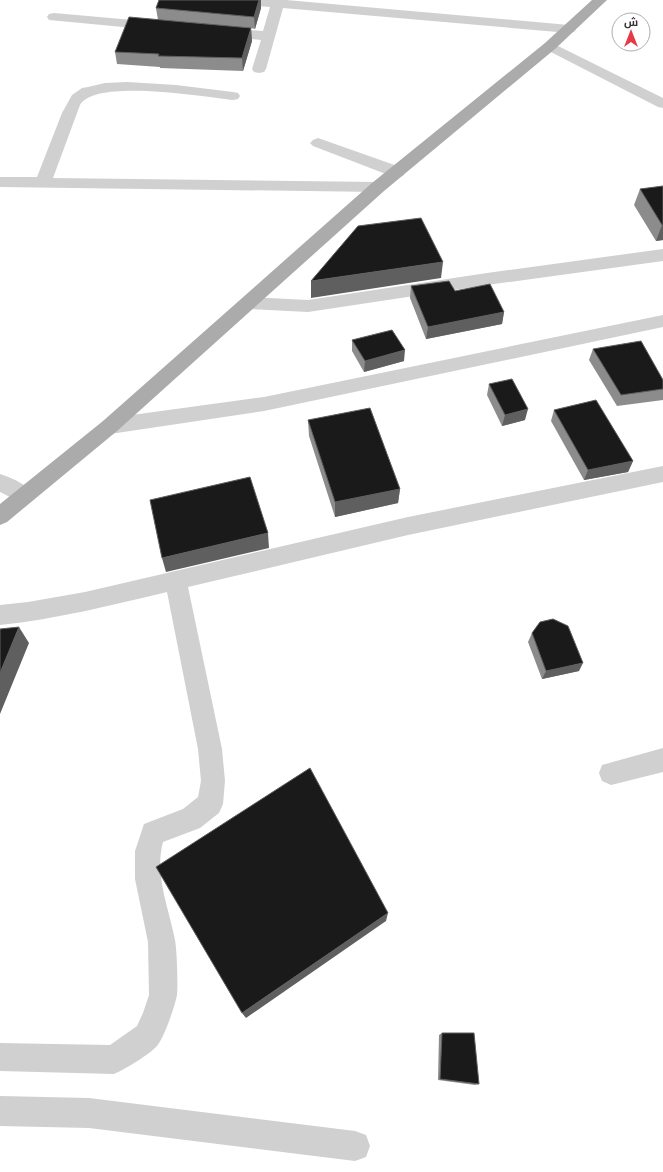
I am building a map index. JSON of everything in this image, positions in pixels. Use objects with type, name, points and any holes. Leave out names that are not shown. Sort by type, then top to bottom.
[{"type":"main road","points":[[0,516],[110,426],[378,187],[550,46],[600,0]]},
{"type":"street","points":[[235,0],[278,2],[569,29]]},
{"type":"street","points":[[259,69],[278,2]]},
{"type":"street","points":[[54,17],[165,27]]},
{"type":"street","points":[[212,31],[268,36]]},
{"type":"street","points":[[550,46],[663,104]]},
{"type":"street","points":[[42,183],[70,111],[77,98],[84,92],[110,87],[130,86],[233,96]]},
{"type":"street","points":[[318,143],[397,172]]},
{"type":"street","points":[[0,182],[378,187]]},
{"type":"street","points":[[248,303],[308,306],[487,279],[663,255]]},
{"type":"street","points":[[110,426],[264,404],[663,321]]},
{"type":"street","points":[[0,615],[28,612],[85,602],[176,582],[408,526],[663,474]]},
{"type":"street","points":[[0,482],[24,496]]},
{"type":"street","points":[[0,1057],[114,1060],[147,1036],[156,1018],[163,995],[162,942],[148,879],[148,851],[153,833],[191,819],[210,804],[213,781],[210,749],[176,582]]},
{"type":"street","points":[[611,773],[663,760]]},
{"type":"street","points":[[0,1111],[89,1113],[355,1146]]},
{"type":"building","points":[[159,0],[259,0],[254,17],[156,8]]},
{"type":"building","points":[[129,17],[251,28],[242,58],[158,56],[159,54],[115,52]]},
{"type":"building","points":[[663,186],[663,225],[662,225],[640,189]]},
{"type":"building","points":[[421,218],[443,262],[311,281],[358,226]]},
{"type":"building","points":[[449,281],[455,291],[490,284],[504,312],[428,327],[411,286]]},
{"type":"building","points":[[392,330],[405,350],[365,361],[352,340]]},
{"type":"building","points":[[641,341],[663,380],[663,389],[621,395],[593,349]]},
{"type":"building","points":[[512,379],[528,409],[505,415],[489,384]]},
{"type":"building","points":[[596,400],[633,461],[588,470],[554,410]]},
{"type":"building","points":[[370,408],[400,489],[335,502],[308,420]]},
{"type":"building","points":[[250,477],[268,533],[162,558],[150,500]]},
{"type":"building","points":[[553,619],[568,626],[583,663],[546,671],[532,633],[540,622]]},
{"type":"building","points":[[19,627],[0,673],[0,629]]},
{"type":"building","points":[[310,768],[388,913],[242,1013],[156,867]]},
{"type":"building","points":[[442,1033],[474,1033],[479,1084],[440,1079]]}]
